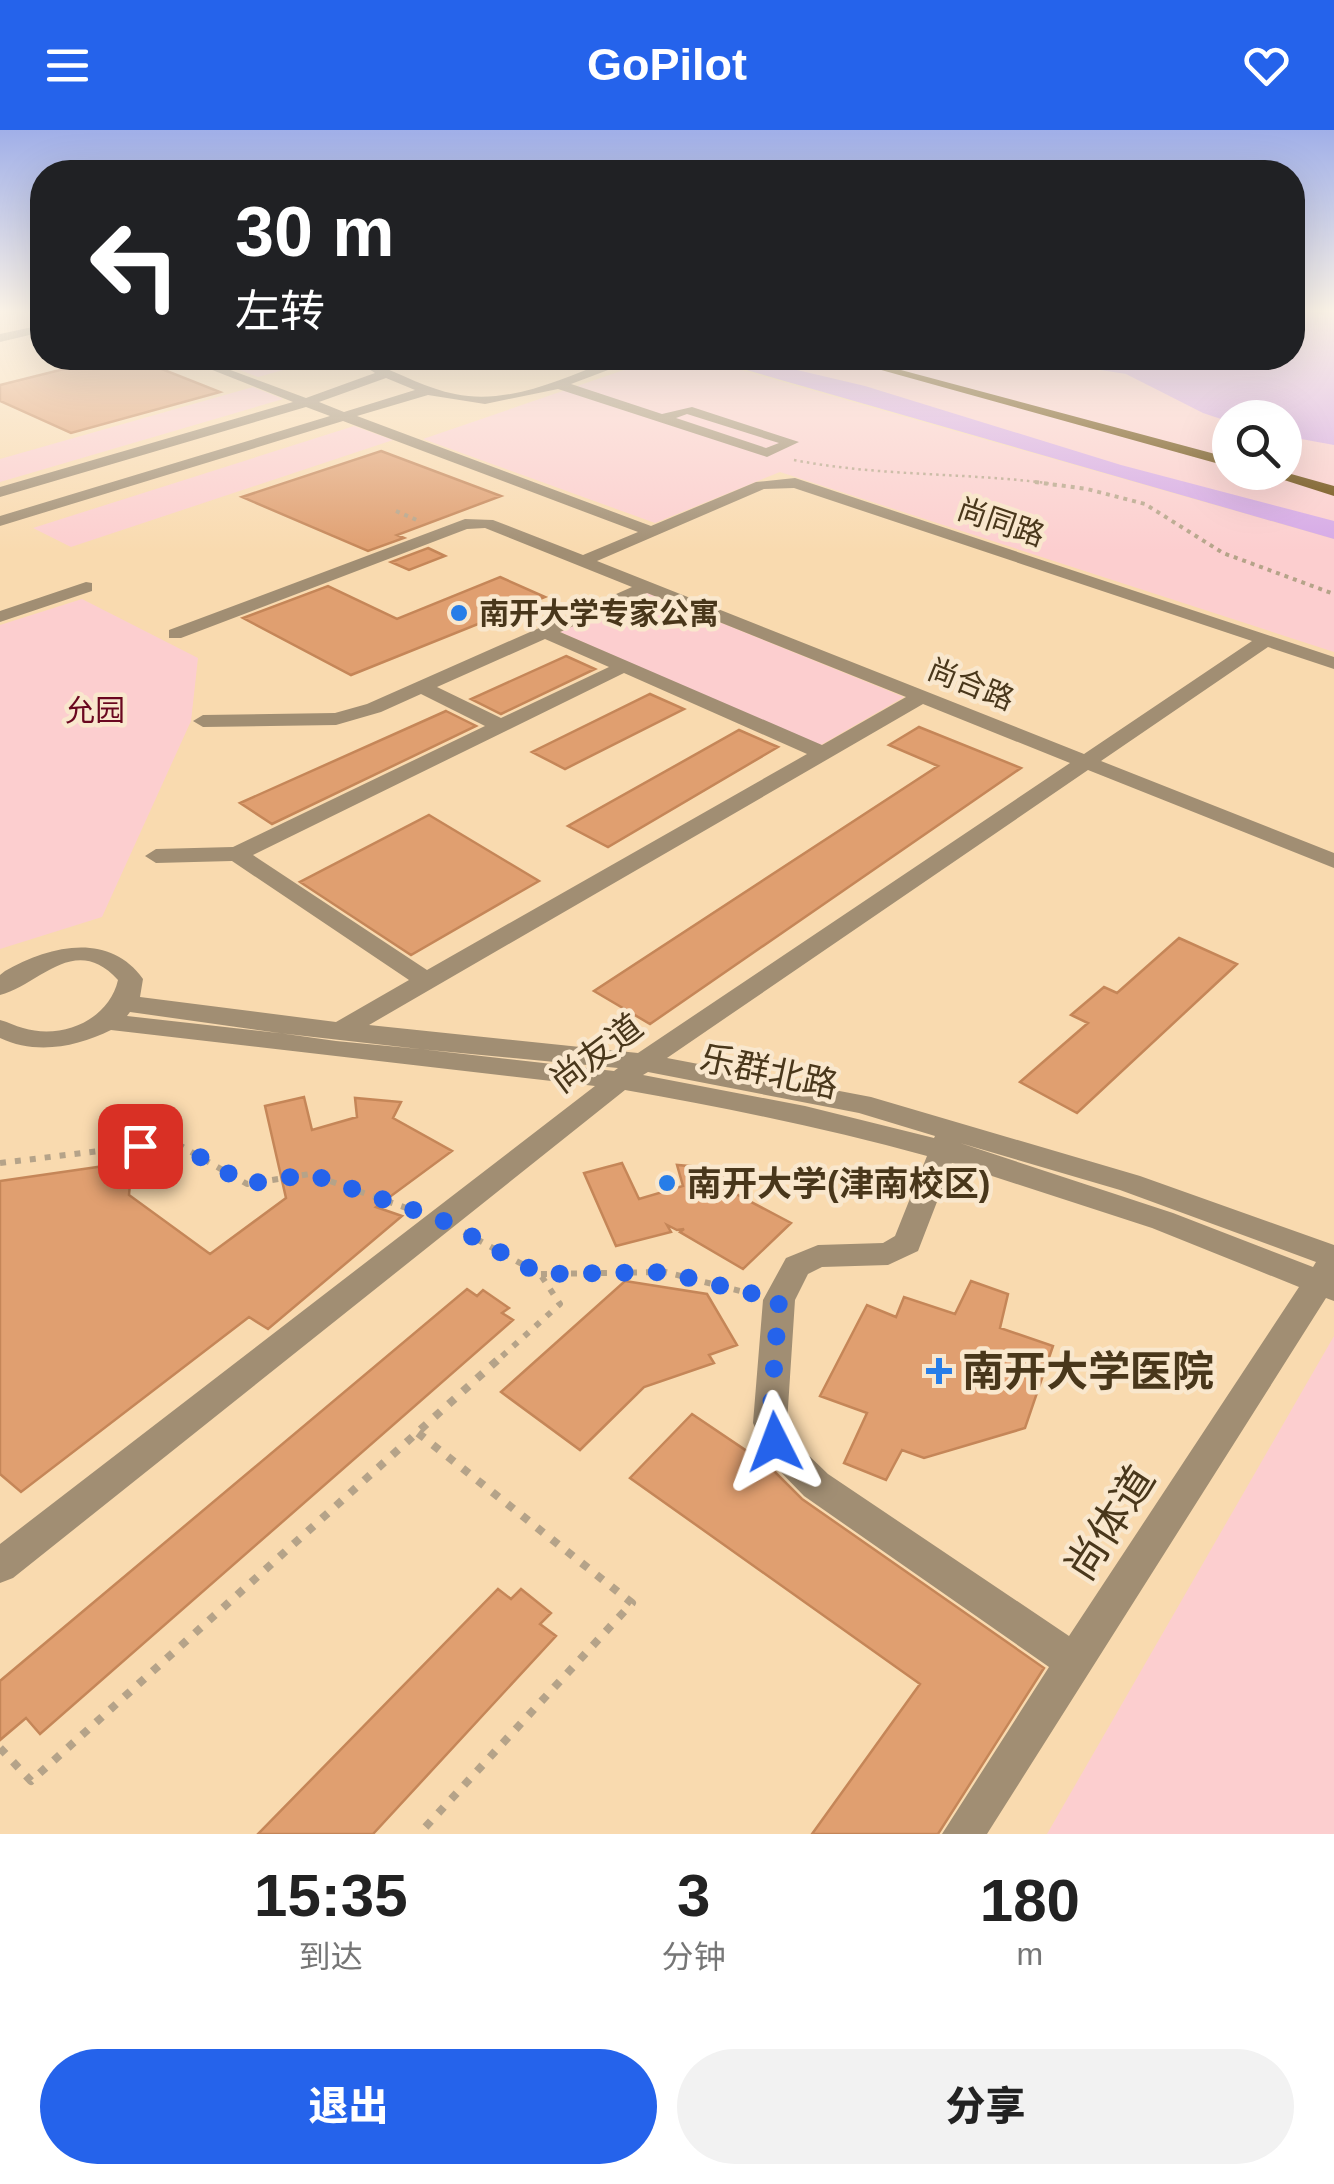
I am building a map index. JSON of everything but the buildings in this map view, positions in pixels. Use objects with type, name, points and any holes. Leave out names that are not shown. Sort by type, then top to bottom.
[{"type":"main road","points":[[968,392],[1212,457]]},
{"type":"main road","points":[[998,392],[1212,449]]},
{"type":"main road","points":[[1302,473],[1334,482]]},
{"type":"main road","points":[[1302,482],[1334,491]]},
{"type":"street","points":[[273,392],[652,532]]},
{"type":"street","points":[[0,492],[338,392]]},
{"type":"street","points":[[0,521],[423,392]]},
{"type":"street","points":[[439,392],[456,398],[495,400],[524,392]]},
{"type":"street","points":[[579,392],[661,419],[767,452],[792,442],[688,410],[661,419]]},
{"type":"street","name":"尚同路","points":[[586,560],[761,485],[795,484],[1334,663]]},
{"type":"street","name":"尚合路","points":[[175,634],[475,522],[586,560],[1334,861]]},
{"type":"street","points":[[203,720],[336,720],[422,687],[648,586]]},
{"type":"street","points":[[0,617],[86,587]]},
{"type":"street","points":[[546,632],[823,753]]},
{"type":"street","name":"尚友道","points":[[0,1566],[632,1071],[1266,640]]},
{"type":"street","points":[[156,856],[237,854],[625,666]]},
{"type":"street","points":[[422,687],[502,726]]},
{"type":"street","points":[[310,1048],[922,696]]},
{"type":"street","points":[[237,854],[427,980]]},
{"type":"street","points":[[0,1028],[20,1038],[41,1040],[86,1031],[115,1012],[131,979],[114,961],[99,956],[43,961],[3,980]]},
{"type":"street","name":"乐群北路","points":[[115,1012],[310,1048],[632,1071]]},
{"type":"street","name":"乐群北路","points":[[115,1012],[340,1030],[632,1071],[816,1116],[947,1140],[1182,1229],[1330,1272]]},
{"type":"street","points":[[947,1140],[907,1243],[888,1254],[818,1256],[797,1266],[779,1300],[770,1423],[775,1442],[788,1460],[816,1485],[1074,1662]]},
{"type":"street","name":"尚体道","points":[[963,1834],[1330,1272]]},
{"type":"path","points":[[767,452],[858,472],[1007,478],[1106,494],[1145,504],[1223,553],[1334,594]]},
{"type":"path","points":[[0,1163],[174,1142],[247,1184],[310,1174],[442,1220],[540,1274],[560,1304],[31,1781],[0,1748]]},
{"type":"path","points":[[540,1274],[665,1272],[779,1300]]},
{"type":"path","points":[[418,1432],[632,1603],[419,1834]]},
{"type":"shaded area","name":"南开大学(津南校区)","points":[[0,392],[847,392],[1334,532],[1334,1834],[0,1834]]},
{"type":"shaded area","points":[[821,392],[883,392],[1121,465],[1334,521],[1334,539]]},
{"type":"shaded area","points":[[1161,392],[1334,392],[1334,445],[1302,439],[1302,400],[1212,400],[1212,416]]},
{"type":"green space","points":[[237,392],[264,392],[283,399],[0,482],[0,459]]},
{"type":"green space","points":[[561,392],[817,392],[1334,539],[1334,652],[780,472],[655,523],[423,439]]},
{"type":"green space","points":[[852,392],[1257,392],[1334,402],[1334,529]]},
{"type":"green space","points":[[354,426],[393,440],[71,547],[33,528]]},
{"type":"green space","points":[[647,593],[904,697],[819,746],[560,632]]},
{"type":"green space","name":"允园","points":[[82,599],[198,658],[191,721],[102,917],[0,949],[0,625]]},
{"type":"green space","points":[[1334,1336],[1334,1834],[1047,1834]]},
{"type":"place","name":"南开大学专家公寓","points":[[459,613]]},
{"type":"place","name":"南开大学(津南校区)","points":[[667,1183]]},
{"type":"place","name":"南开大学医院","points":[[939,1371]]},
{"type":"route","points":[[140,1146],[174,1142],[247,1184],[310,1174],[442,1220],[540,1274],[665,1272],[779,1300],[770,1423],[775,1442]]}]
